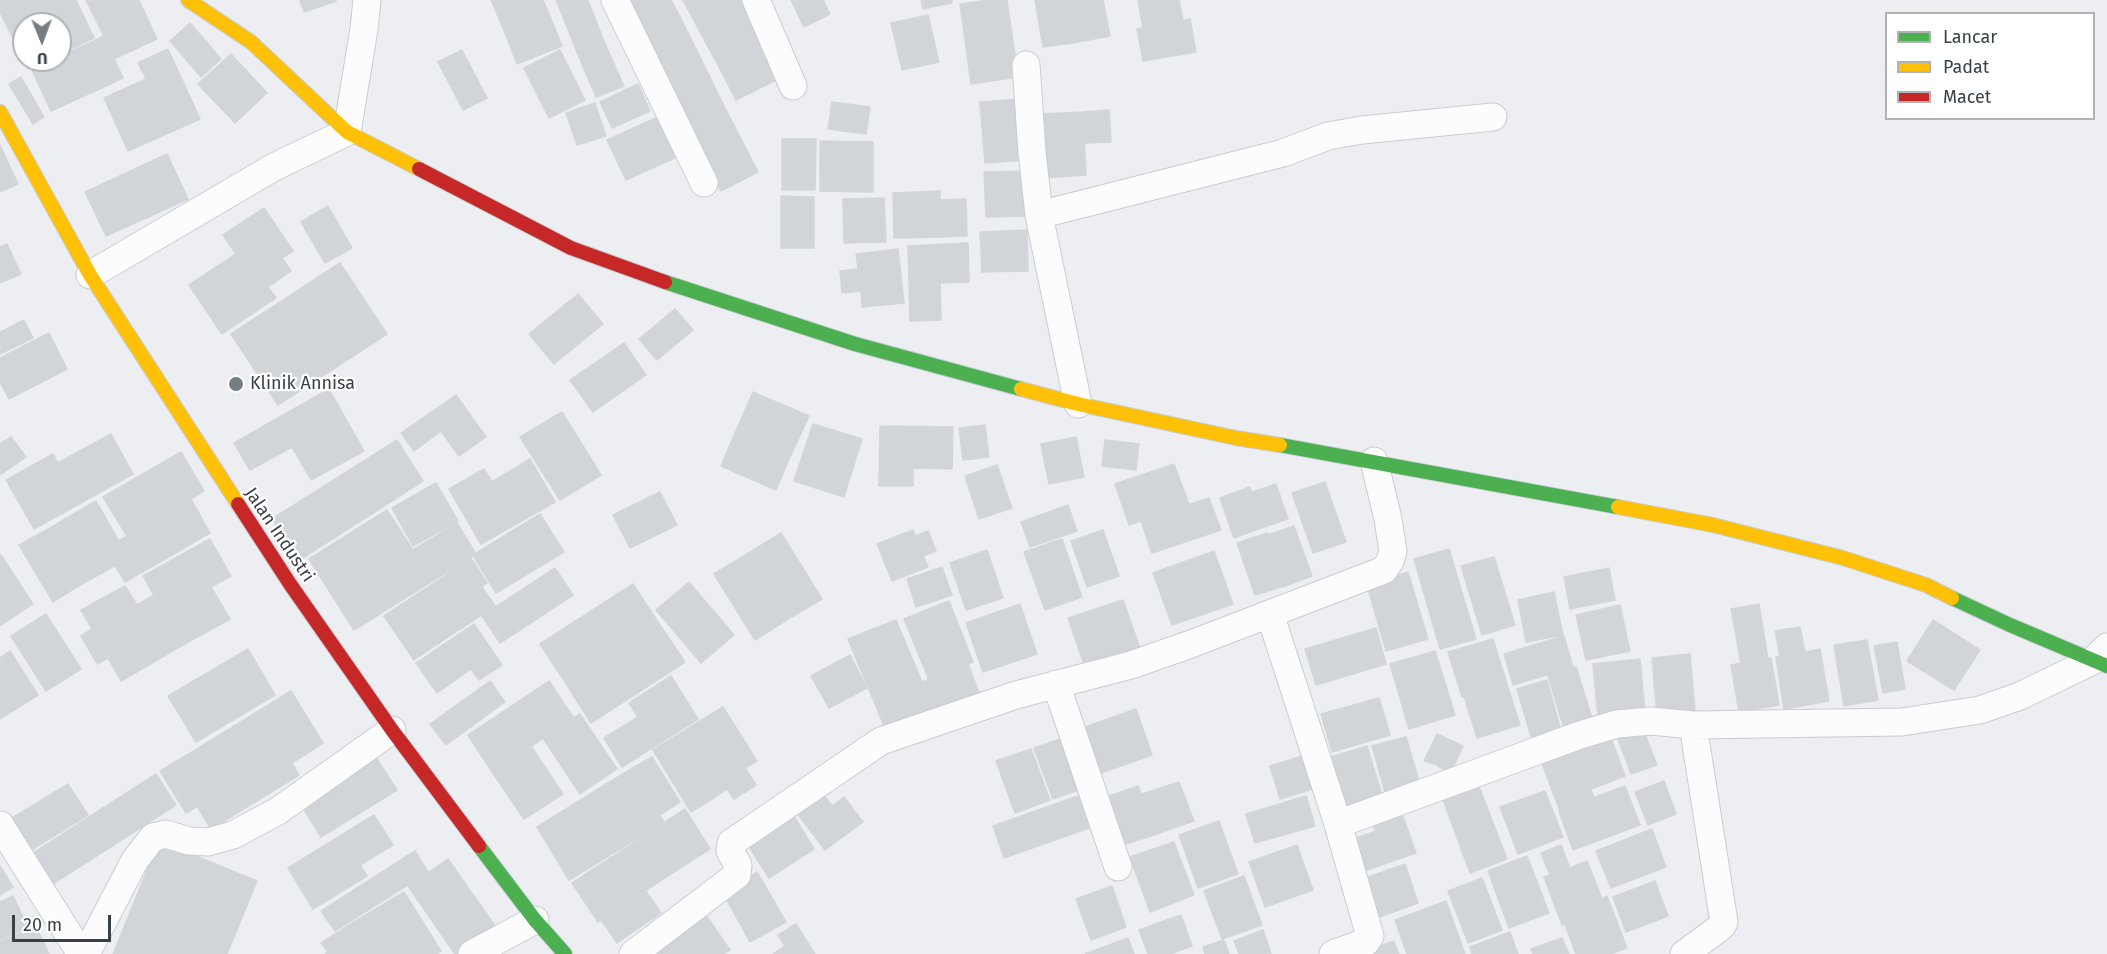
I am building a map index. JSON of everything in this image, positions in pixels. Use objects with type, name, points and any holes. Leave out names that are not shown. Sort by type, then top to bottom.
[{"type":"street","points":[[188,0],[251,42],[347,132],[572,248],[688,290],[855,344],[1078,404],[1236,438],[1374,461],[1713,525],[1843,558],[1926,585],[2010,624],[2103,658]]},
{"type":"street","points":[[347,132],[367,0]]},
{"type":"street","points":[[615,0],[704,183]]},
{"type":"street","points":[[756,0],[793,86]]},
{"type":"street","points":[[1026,65],[1032,152],[1040,215],[1078,404]]},
{"type":"street","points":[[1040,215],[1283,153],[1328,136],[1362,129],[1492,117]]},
{"type":"street","name":"Jalan Industri","points":[[2,121],[90,275],[238,506],[392,730],[536,920],[565,954]]},
{"type":"street","points":[[90,275],[274,167],[347,132]]},
{"type":"street","points":[[633,954],[737,875],[738,865],[730,851],[731,843],[881,741],[1016,694],[1131,665],[1384,570],[1393,551],[1374,461]]},
{"type":"street","points":[[1270,614],[1338,824],[1370,936],[1366,942],[1333,954]]},
{"type":"street","points":[[1338,824],[1617,724],[1651,721],[1693,726],[1902,722],[1980,710],[2020,696],[2103,658]]},
{"type":"street","points":[[1056,684],[1118,867]]},
{"type":"street","points":[[1684,954],[1722,926],[1724,922],[1693,726]]},
{"type":"street","points":[[86,954],[135,860],[153,837],[166,834],[189,841],[208,842],[233,836],[279,811],[392,730]]},
{"type":"street","points":[[0,825],[81,954]]},
{"type":"street","points":[[472,954],[536,920]]},
{"type":"building","points":[[0,0],[76,0],[77,2],[55,12],[12,12],[12,31],[10,32],[0,12]]},
{"type":"building","points":[[86,0],[139,0],[142,7],[99,26]]},
{"type":"building","points":[[300,0],[336,0],[336,1],[304,12]]},
{"type":"building","points":[[491,0],[543,0],[549,14],[505,33]]},
{"type":"building","points":[[556,0],[587,0],[588,1],[561,12]]},
{"type":"building","points":[[625,0],[671,0],[676,9],[639,28]]},
{"type":"building","points":[[683,0],[744,0],[749,10],[701,34]]},
{"type":"building","points":[[791,0],[823,0],[830,14],[804,27]]},
{"type":"building","points":[[921,0],[952,0],[952,3],[923,9]]},
{"type":"building","points":[[1007,0],[1018,77],[971,84],[960,4]]},
{"type":"building","points":[[1035,0],[1064,0],[1072,43],[1043,47]]},
{"type":"building","points":[[1064,0],[1103,0],[1110,36],[1072,43]]},
{"type":"building","points":[[1138,0],[1179,0],[1183,20],[1143,28]]},
{"type":"building","points":[[588,1],[606,46],[579,57],[561,12]]},
{"type":"building","points":[[77,2],[94,38],[72,48],[72,12],[55,12]]},
{"type":"building","points":[[142,7],[157,39],[114,59],[99,26]]},
{"type":"building","points":[[676,9],[704,65],[667,83],[639,28]]},
{"type":"building","points":[[746,11],[764,46],[720,69],[701,34]]},
{"type":"building","points":[[549,14],[562,46],[517,64],[505,33]]},
{"type":"building","points":[[928,15],[939,62],[902,70],[891,23]]},
{"type":"building","points":[[1190,19],[1196,52],[1143,61],[1137,29]]},
{"type":"building","points":[[190,23],[221,59],[201,77],[170,41]]},
{"type":"building","points":[[104,36],[123,78],[104,87],[85,45]]},
{"type":"building","points":[[85,45],[104,87],[77,99],[65,72],[72,72],[72,51]]},
{"type":"building","points":[[606,46],[624,86],[596,97],[579,57]]},
{"type":"building","points":[[763,47],[780,78],[736,100],[720,69]]},
{"type":"building","points":[[168,49],[200,119],[128,151],[104,98],[146,79],[138,63]]},
{"type":"building","points":[[462,50],[487,98],[463,110],[438,62]]},
{"type":"building","points":[[560,50],[585,100],[549,118],[524,68]]},
{"type":"building","points":[[231,54],[267,93],[235,123],[198,84]]},
{"type":"building","points":[[704,65],[721,100],[684,118],[667,83]]},
{"type":"building","points":[[33,72],[65,72],[77,99],[51,111]]},
{"type":"building","points":[[21,77],[44,117],[33,124],[9,84]]},
{"type":"building","points":[[638,84],[650,111],[612,128],[600,102]]},
{"type":"building","points":[[1021,99],[1025,160],[985,163],[980,102]]},
{"type":"building","points":[[721,100],[758,172],[721,191],[684,118]]},
{"type":"building","points":[[832,102],[870,107],[866,134],[828,129]]},
{"type":"building","points":[[595,103],[606,136],[577,145],[566,113]]},
{"type":"building","points":[[1109,110],[1111,142],[1084,143],[1083,112]]},
{"type":"building","points":[[1083,112],[1086,175],[1044,178],[1040,114]]},
{"type":"building","points":[[660,116],[679,156],[626,180],[607,140]]},
{"type":"building","points":[[782,139],[816,139],[815,190],[782,190]]},
{"type":"building","points":[[820,141],[873,142],[873,192],[820,191]]},
{"type":"building","points":[[0,145],[18,184],[0,192]]},
{"type":"building","points":[[167,154],[188,199],[106,236],[85,192]]},
{"type":"building","points":[[1026,171],[1027,216],[986,217],[984,172]]},
{"type":"building","points":[[940,191],[941,237],[894,238],[893,193]]},
{"type":"building","points":[[781,196],[814,197],[814,248],[781,248]]},
{"type":"building","points":[[884,198],[886,242],[844,243],[843,199]]},
{"type":"building","points":[[966,199],[967,236],[941,237],[940,200]]},
{"type":"building","points":[[328,206],[352,248],[325,263],[301,222]]},
{"type":"building","points":[[264,208],[293,251],[282,258],[291,271],[268,287],[276,298],[222,334],[189,285],[236,254],[223,235]]},
{"type":"building","points":[[1027,230],[1028,271],[982,272],[980,232]]},
{"type":"building","points":[[968,243],[969,282],[940,283],[941,320],[910,321],[908,246]]},
{"type":"building","points":[[7,244],[21,274],[0,283],[0,247]]},
{"type":"building","points":[[898,249],[904,303],[862,307],[861,291],[842,293],[840,271],[858,269],[856,254]]},
{"type":"building","points":[[340,263],[387,334],[278,405],[231,334]]},
{"type":"building","points":[[578,294],[603,324],[554,364],[529,334]]},
{"type":"building","points":[[675,309],[693,330],[657,360],[639,339]]},
{"type":"building","points":[[24,320],[33,338],[0,354],[0,332]]},
{"type":"building","points":[[49,333],[67,369],[9,399],[0,382],[0,358]]},
{"type":"building","points":[[624,343],[646,375],[593,412],[570,380]]},
{"type":"building","points":[[329,389],[364,451],[311,480],[292,447],[250,470],[234,443]]},
{"type":"building","points":[[753,392],[809,416],[790,457],[735,433]]},
{"type":"building","points":[[456,395],[486,437],[459,456],[441,431],[414,451],[401,433]]},
{"type":"building","points":[[562,412],[601,475],[560,500],[520,437]]},
{"type":"building","points":[[813,424],[862,439],[844,497],[794,481]]},
{"type":"building","points":[[985,425],[989,457],[963,460],[959,428]]},
{"type":"building","points":[[880,426],[953,427],[952,469],[913,468],[913,486],[879,486]]},
{"type":"building","points":[[735,433],[790,457],[776,490],[721,466]]},
{"type":"building","points":[[111,434],[133,474],[34,529],[6,480],[53,454],[58,463]]},
{"type":"building","points":[[11,437],[26,457],[0,475],[0,444]]},
{"type":"building","points":[[1076,437],[1084,477],[1049,484],[1041,444]]},
{"type":"building","points":[[397,440],[423,481],[298,561],[272,519]]},
{"type":"building","points":[[1105,440],[1139,444],[1136,470],[1102,466]]},
{"type":"building","points":[[181,452],[204,491],[166,514],[143,474]]},
{"type":"building","points":[[530,459],[555,502],[481,544],[449,489],[484,469],[492,482]]},
{"type":"building","points":[[1174,464],[1189,504],[1129,525],[1115,484]]},
{"type":"building","points":[[997,465],[1012,508],[979,519],[965,476]]},
{"type":"building","points":[[143,474],[166,514],[127,536],[103,497]]},
{"type":"building","points":[[1325,482],[1346,542],[1313,553],[1292,493]]},
{"type":"building","points":[[436,483],[458,521],[413,546],[392,508]]},
{"type":"building","points":[[1276,484],[1288,519],[1264,527],[1252,492]]},
{"type":"building","points":[[1250,487],[1264,527],[1234,538],[1220,498]]},
{"type":"building","points":[[660,492],[677,525],[630,548],[613,515]]},
{"type":"building","points":[[1209,498],[1221,530],[1152,553],[1141,521]]},
{"type":"building","points":[[191,499],[210,533],[125,582],[105,549]]},
{"type":"building","points":[[96,501],[119,541],[105,549],[116,565],[75,588],[43,532]]},
{"type":"building","points":[[1068,505],[1077,531],[1030,547],[1021,522]]},
{"type":"building","points":[[387,510],[413,550],[457,523],[476,554],[354,630],[309,559]]},
{"type":"building","points":[[540,514],[564,552],[496,593],[473,555]]},
{"type":"building","points":[[1294,526],[1312,576],[1285,586],[1268,535]]},
{"type":"building","points":[[913,530],[915,536],[928,531],[936,551],[923,556],[928,567],[892,581],[877,544]]},
{"type":"building","points":[[1103,530],[1119,576],[1087,587],[1071,541]]},
{"type":"building","points":[[43,532],[75,588],[53,602],[19,545]]},
{"type":"building","points":[[781,533],[822,599],[793,616],[752,551]]},
{"type":"building","points":[[1267,533],[1285,586],[1255,595],[1237,543]]},
{"type":"building","points":[[210,539],[231,576],[164,613],[143,576]]},
{"type":"building","points":[[1062,539],[1082,597],[1045,610],[1024,552]]},
{"type":"building","points":[[1449,549],[1476,639],[1440,649],[1414,559]]},
{"type":"building","points":[[987,550],[1003,598],[966,610],[950,563]]},
{"type":"building","points":[[752,551],[793,616],[755,640],[714,574]]},
{"type":"building","points":[[1214,551],[1233,604],[1172,625],[1153,573]]},
{"type":"building","points":[[0,556],[33,604],[0,626]]},
{"type":"building","points":[[1494,557],[1515,625],[1482,635],[1461,566]]},
{"type":"building","points":[[471,558],[487,583],[460,601],[443,577]]},
{"type":"building","points":[[942,567],[952,595],[916,607],[907,579]]},
{"type":"building","points":[[555,568],[573,595],[500,643],[482,616]]},
{"type":"building","points":[[1609,568],[1615,600],[1570,609],[1564,577]]},
{"type":"building","points":[[1408,572],[1428,639],[1386,651],[1367,585]]},
{"type":"building","points":[[443,577],[460,601],[481,586],[495,606],[451,635],[422,591]]},
{"type":"building","points":[[689,582],[734,635],[701,663],[656,610]]},
{"type":"building","points":[[633,584],[656,619],[563,679],[540,644]]},
{"type":"building","points":[[125,586],[137,605],[154,595],[183,645],[121,681],[108,658],[97,664],[81,636],[92,629],[81,610]]},
{"type":"building","points":[[211,587],[230,619],[183,645],[164,613]]},
{"type":"building","points":[[422,591],[451,635],[414,660],[384,616]]},
{"type":"building","points":[[1554,592],[1563,635],[1526,642],[1518,600]]},
{"type":"building","points":[[1123,600],[1141,651],[1086,670],[1068,618]]},
{"type":"building","points":[[949,601],[973,662],[929,680],[904,619]]},
{"type":"building","points":[[1020,604],[1037,654],[983,672],[966,623]]},
{"type":"building","points":[[1759,604],[1768,659],[1741,663],[1731,609]]},
{"type":"building","points":[[1620,605],[1630,651],[1586,660],[1576,615]]},
{"type":"building","points":[[46,614],[81,669],[46,691],[11,636]]},
{"type":"building","points":[[656,619],[685,662],[591,723],[563,679]]},
{"type":"building","points":[[896,620],[935,713],[887,733],[848,639]]},
{"type":"building","points":[[1933,620],[1980,650],[1954,690],[1907,661]]},
{"type":"building","points":[[474,624],[502,665],[479,680],[471,669],[437,693],[416,663]]},
{"type":"building","points":[[1800,627],[1805,652],[1820,649],[1829,701],[1784,709],[1776,657],[1780,656],[1775,631]]},
{"type":"building","points":[[1376,628],[1386,664],[1316,685],[1305,649]]},
{"type":"building","points":[[1564,636],[1573,667],[1513,685],[1504,654]]},
{"type":"building","points":[[1493,639],[1507,684],[1462,697],[1448,652]]},
{"type":"building","points":[[1867,640],[1878,700],[1844,706],[1834,645]]},
{"type":"building","points":[[1897,642],[1905,689],[1883,693],[1874,646]]},
{"type":"building","points":[[248,649],[275,695],[196,742],[168,696]]},
{"type":"building","points":[[10,651],[38,695],[0,719],[0,658]]},
{"type":"building","points":[[1435,651],[1455,715],[1409,729],[1390,664]]},
{"type":"building","points":[[1690,654],[1695,711],[1657,715],[1652,658]]},
{"type":"building","points":[[850,655],[867,688],[829,708],[811,676]]},
{"type":"building","points":[[1771,658],[1779,705],[1739,712],[1731,665]]},
{"type":"building","points":[[1640,659],[1645,713],[1598,717],[1593,664]]},
{"type":"building","points":[[968,664],[980,695],[935,713],[922,682]]},
{"type":"building","points":[[1576,667],[1593,721],[1564,729],[1548,675]]},
{"type":"building","points":[[671,676],[698,719],[622,767],[604,738],[638,717],[629,703]]},
{"type":"building","points":[[1547,680],[1561,731],[1532,740],[1517,689]]},
{"type":"building","points":[[490,681],[505,702],[446,745],[430,724]]},
{"type":"building","points":[[549,681],[574,718],[492,772],[468,735]]},
{"type":"building","points":[[1507,684],[1520,725],[1477,738],[1464,696]]},
{"type":"building","points":[[291,691],[323,743],[292,763],[299,775],[211,829],[197,806],[223,791],[197,749]]},
{"type":"building","points":[[1379,698],[1390,735],[1332,752],[1321,714]]},
{"type":"building","points":[[723,707],[757,761],[745,768],[756,785],[734,799],[727,789],[717,796],[679,734]]},
{"type":"building","points":[[1136,709],[1152,755],[1098,774],[1082,728]]},
{"type":"building","points":[[580,714],[617,769],[580,794],[543,738]]},
{"type":"building","points":[[1643,729],[1657,765],[1631,774],[1618,739]]},
{"type":"building","points":[[679,734],[717,796],[691,812],[653,750]]},
{"type":"building","points":[[1437,734],[1463,746],[1450,774],[1435,764],[1424,761]]},
{"type":"building","points":[[1610,735],[1625,776],[1591,789],[1575,748]]},
{"type":"building","points":[[1406,737],[1419,781],[1385,792],[1372,746]]},
{"type":"building","points":[[1063,738],[1081,789],[1053,799],[1034,748]]},
{"type":"building","points":[[1574,743],[1594,798],[1560,811],[1539,756]]},
{"type":"building","points":[[531,746],[563,794],[524,819],[492,772]]},
{"type":"building","points":[[1367,746],[1382,795],[1343,806],[1328,758]]},
{"type":"building","points":[[197,749],[223,791],[186,813],[160,771]]},
{"type":"building","points":[[1031,749],[1050,800],[1015,813],[996,761]]},
{"type":"building","points":[[373,753],[397,790],[321,837],[298,800]]},
{"type":"building","points":[[1309,754],[1319,787],[1280,799],[1270,766]]},
{"type":"building","points":[[652,757],[680,802],[660,815],[631,769]]},
{"type":"building","points":[[631,769],[664,822],[628,844],[595,791]]},
{"type":"building","points":[[156,774],[176,805],[48,887],[27,857]]},
{"type":"building","points":[[1664,781],[1676,814],[1648,825],[1635,792]]},
{"type":"building","points":[[1179,782],[1194,821],[1157,834],[1142,794]]},
{"type":"building","points":[[68,784],[88,815],[28,852],[9,820]]},
{"type":"building","points":[[1478,784],[1507,859],[1470,873],[1442,797]]},
{"type":"building","points":[[1138,786],[1157,834],[1126,844],[1109,796]]},
{"type":"building","points":[[1625,786],[1640,825],[1573,850],[1559,811]]},
{"type":"building","points":[[820,790],[832,806],[844,797],[863,822],[825,850],[794,809]]},
{"type":"building","points":[[595,791],[628,844],[569,880],[537,827]]},
{"type":"building","points":[[1545,791],[1563,837],[1518,854],[1500,807]]},
{"type":"building","points":[[1078,796],[1089,828],[1004,858],[993,826]]},
{"type":"building","points":[[1306,796],[1315,826],[1255,843],[1246,814]]},
{"type":"building","points":[[685,809],[710,849],[663,879],[638,840]]},
{"type":"building","points":[[1401,811],[1416,853],[1387,863],[1372,822]]},
{"type":"building","points":[[374,815],[393,845],[360,865],[367,876],[313,909],[288,868]]},
{"type":"building","points":[[794,816],[814,849],[769,878],[748,845]]},
{"type":"building","points":[[1219,821],[1238,874],[1198,888],[1179,835]]},
{"type":"building","points":[[1652,829],[1666,867],[1611,888],[1596,851]]},
{"type":"building","points":[[1376,831],[1387,863],[1359,873],[1348,841]]},
{"type":"building","points":[[638,840],[663,879],[598,922],[572,883]]},
{"type":"building","points":[[159,841],[257,881],[227,954],[113,954]]},
{"type":"building","points":[[1174,842],[1194,895],[1150,912],[1130,857]]},
{"type":"building","points":[[1297,845],[1313,890],[1265,907],[1249,862]]},
{"type":"building","points":[[1561,845],[1570,868],[1587,861],[1602,899],[1607,896],[1627,948],[1610,954],[1576,954],[1544,877],[1550,875],[1541,853]]},
{"type":"building","points":[[415,851],[428,872],[335,931],[321,911]]},
{"type":"building","points":[[1527,856],[1549,913],[1509,928],[1488,871]]},
{"type":"building","points":[[448,859],[498,930],[463,954],[455,954],[408,886]]},
{"type":"building","points":[[1405,864],[1418,903],[1374,919],[1360,880]]},
{"type":"building","points":[[0,866],[13,887],[0,895]]},
{"type":"building","points":[[757,872],[786,922],[750,942],[724,895]]},
{"type":"building","points":[[1244,876],[1262,925],[1222,939],[1204,891]]},
{"type":"building","points":[[1482,878],[1502,930],[1468,943],[1448,891]]},
{"type":"building","points":[[1655,881],[1668,916],[1626,932],[1613,897]]},
{"type":"building","points":[[1112,886],[1126,927],[1091,940],[1076,899]]},
{"type":"building","points":[[646,891],[661,913],[617,943],[602,921]]},
{"type":"building","points":[[404,892],[441,951],[436,954],[374,954],[354,922]]},
{"type":"building","points":[[13,896],[28,927],[0,940],[0,902]]},
{"type":"building","points":[[1446,901],[1465,954],[1407,954],[1395,920]]},
{"type":"building","points":[[703,911],[730,950],[723,954],[652,954]]},
{"type":"building","points":[[1181,915],[1192,946],[1170,954],[1148,954],[1139,930]]},
{"type":"building","points":[[354,922],[374,954],[325,954],[328,952],[321,943]]},
{"type":"building","points":[[796,924],[815,954],[773,954],[785,946],[778,935]]},
{"type":"building","points":[[36,926],[49,954],[0,954],[0,942]]},
{"type":"building","points":[[1263,930],[1271,954],[1239,954],[1234,941]]},
{"type":"building","points":[[1510,932],[1518,954],[1472,954],[1470,947]]},
{"type":"building","points":[[1128,938],[1134,954],[1085,954]]},
{"type":"building","points":[[1562,938],[1569,954],[1533,954],[1531,949]]},
{"type":"building","points":[[1224,940],[1229,954],[1205,954],[1203,947]]},
{"type":"building","points":[[1394,941],[1399,954],[1359,954]]},
{"type":"traffic: fast","points":[[665,282],[855,344],[1021,389]]},
{"type":"traffic: fast","points":[[1280,445],[1618,507]]},
{"type":"traffic: fast","points":[[1952,598],[2107,666]]},
{"type":"traffic: fast","points":[[479,846],[535,920],[565,954]]},
{"type":"traffic: slow","points":[[188,0],[251,42],[347,132],[419,169]]},
{"type":"traffic: slow","points":[[0,112],[90,275],[238,504]]},
{"type":"traffic: slow","points":[[1021,389],[1078,404],[1236,438],[1280,445]]},
{"type":"traffic: slow","points":[[1618,507],[1713,525],[1843,558],[1926,585],[1952,598]]},
{"type":"traffic: jam","points":[[419,169],[571,248],[665,282]]},
{"type":"traffic: jam","points":[[238,504],[290,584],[392,730],[479,846]]},
{"type":"place","name":"Klinik Annisa","points":[[236,384]]}]
